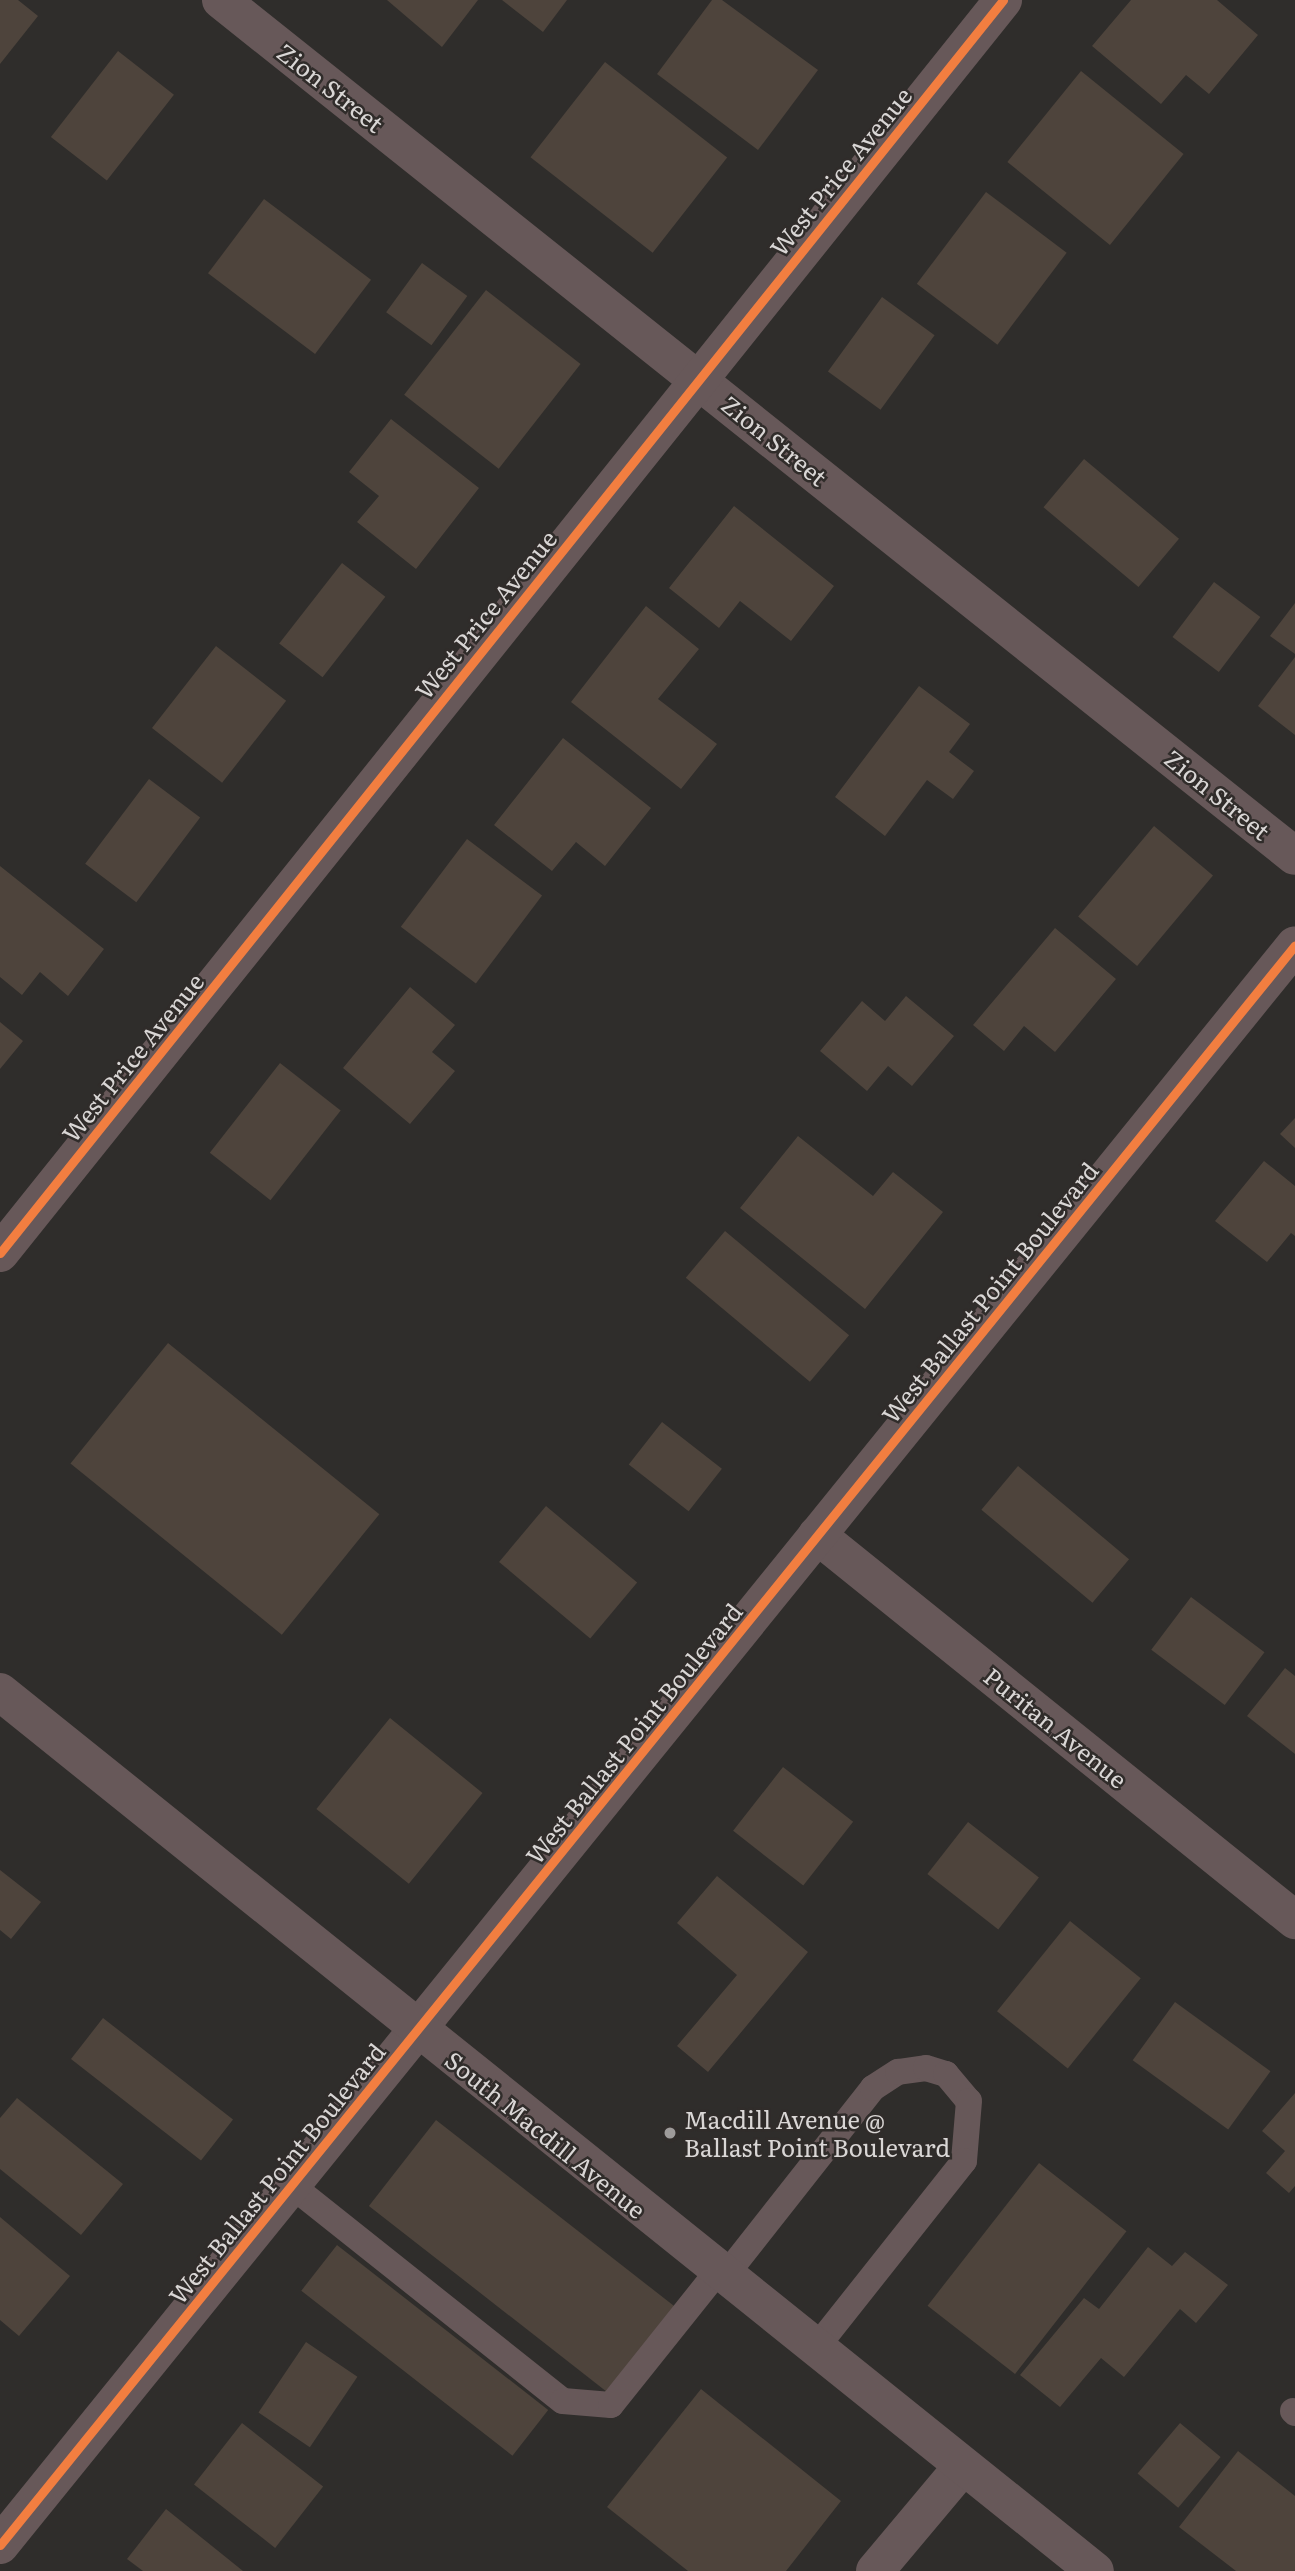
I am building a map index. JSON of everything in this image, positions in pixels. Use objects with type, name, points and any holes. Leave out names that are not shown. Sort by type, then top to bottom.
[{"type":"street","name":"Zion Street","points":[[221,0],[1295,856]]},
{"type":"street","name":"West Price Avenue","points":[[0,1253],[1003,0]]},
{"type":"street","name":"West Ballast Point Boulevard","points":[[0,2544],[1295,945]]},
{"type":"street","name":"Puritan Avenue","points":[[817,1535],[1295,1920]]},
{"type":"street","name":"South Macdill Avenue","points":[[0,1692],[416,2030],[1095,2571]]},
{"type":"street","points":[[875,2571],[963,2466]]},
{"type":"lane","points":[[291,2185],[564,2401],[611,2405],[873,2088],[898,2072],[926,2068],[946,2074],[969,2101],[964,2161],[815,2348]]},
{"type":"building","points":[[0,0],[18,0],[38,16],[0,64]]},
{"type":"building","points":[[387,0],[478,0],[442,47]]},
{"type":"building","points":[[502,0],[567,0],[543,32]]},
{"type":"building","points":[[712,0],[722,0],[818,70],[758,150],[657,74]]},
{"type":"building","points":[[1131,0],[1217,0],[1258,35],[1209,94],[1186,75],[1161,104],[1092,46]]},
{"type":"building","points":[[118,51],[174,95],[107,181],[51,137]]},
{"type":"building","points":[[605,62],[727,157],[653,253],[531,157]]},
{"type":"building","points":[[1081,71],[1184,154],[1110,245],[1007,162]]},
{"type":"building","points":[[986,192],[1067,253],[997,345],[917,284]]},
{"type":"building","points":[[264,199],[371,280],[315,354],[208,273]]},
{"type":"building","points":[[422,263],[467,296],[431,345],[386,312]]},
{"type":"building","points":[[486,290],[581,364],[499,469],[404,395]]},
{"type":"building","points":[[882,297],[935,335],[881,410],[828,371]]},
{"type":"building","points":[[391,419],[479,488],[416,569],[357,522],[379,496],[349,472]]},
{"type":"building","points":[[1084,459],[1179,539],[1138,587],[1044,507]]},
{"type":"building","points":[[734,506],[834,586],[791,641],[740,601],[719,628],[669,588]]},
{"type":"building","points":[[342,563],[385,597],[323,677],[279,643]]},
{"type":"building","points":[[1214,582],[1260,617],[1219,672],[1172,637]]},
{"type":"building","points":[[1295,603],[1295,654],[1270,636]]},
{"type":"building","points":[[646,606],[699,649],[658,699],[717,744],[681,789],[571,702]]},
{"type":"building","points":[[216,646],[286,701],[222,783],[152,728]]},
{"type":"building","points":[[1295,657],[1295,735],[1258,706]]},
{"type":"building","points":[[919,686],[970,724],[949,752],[974,771],[953,799],[927,780],[885,836],[835,797]]},
{"type":"building","points":[[563,738],[651,808],[605,866],[576,842],[552,871],[494,825]]},
{"type":"building","points":[[149,779],[200,818],[136,902],[85,864]]},
{"type":"building","points":[[1154,826],[1213,875],[1137,966],[1078,916]]},
{"type":"building","points":[[467,839],[542,896],[476,983],[401,927]]},
{"type":"building","points":[[0,866],[104,949],[68,996],[40,972],[22,995],[0,977]]},
{"type":"building","points":[[1055,928],[1116,979],[1055,1052],[1024,1026],[1004,1051],[973,1025]]},
{"type":"building","points":[[410,987],[455,1025],[432,1052],[455,1071],[410,1124],[343,1068]]},
{"type":"building","points":[[906,996],[954,1036],[912,1086],[888,1066],[867,1091],[820,1051],[862,1001],[885,1021]]},
{"type":"building","points":[[0,1022],[23,1041],[0,1069]]},
{"type":"building","points":[[280,1063],[341,1110],[270,1200],[210,1153]]},
{"type":"building","points":[[1295,1118],[1295,1148],[1280,1134]]},
{"type":"building","points":[[798,1136],[873,1196],[893,1172],[943,1212],[865,1309],[740,1208]]},
{"type":"building","points":[[1264,1161],[1295,1186],[1295,1236],[1291,1233],[1267,1262],[1215,1221]]},
{"type":"building","points":[[725,1231],[849,1335],[810,1382],[686,1278]]},
{"type":"building","points":[[168,1343],[379,1514],[282,1635],[70,1463]]},
{"type":"building","points":[[662,1422],[722,1469],[689,1511],[629,1465]]},
{"type":"building","points":[[1018,1466],[1129,1559],[1092,1603],[981,1510]]},
{"type":"building","points":[[546,1506],[637,1582],[590,1638],[499,1562]]},
{"type":"building","points":[[1191,1597],[1264,1652],[1225,1705],[1151,1650]]},
{"type":"building","points":[[1285,1668],[1295,1676],[1295,1754],[1247,1716]]},
{"type":"building","points":[[390,1718],[482,1793],[409,1884],[316,1809]]},
{"type":"building","points":[[783,1767],[853,1822],[803,1886],[733,1831]]},
{"type":"building","points":[[968,1822],[1039,1877],[998,1929],[927,1874]]},
{"type":"building","points":[[0,1870],[41,1902],[11,1939],[0,1930]]},
{"type":"building","points":[[717,1876],[808,1952],[708,2072],[677,2046],[737,1975],[677,1923]]},
{"type":"building","points":[[1070,1921],[1141,1978],[1068,2068],[997,2011]]},
{"type":"building","points":[[1175,2002],[1270,2071],[1228,2130],[1133,2060]]},
{"type":"building","points":[[103,2018],[233,2120],[201,2161],[71,2059]]},
{"type":"building","points":[[1295,2093],[1295,2186],[1289,2193],[1266,2173],[1285,2151],[1262,2131]]},
{"type":"building","points":[[17,2098],[123,2184],[81,2235],[0,2169],[0,2118]]},
{"type":"building","points":[[436,2120],[675,2307],[608,2392],[369,2206]]},
{"type":"building","points":[[1039,2163],[1126,2231],[1015,2374],[928,2306]]},
{"type":"building","points":[[0,2217],[70,2276],[19,2336],[0,2320]]},
{"type":"building","points":[[337,2245],[548,2410],[512,2456],[301,2291]]},
{"type":"building","points":[[1148,2247],[1172,2266],[1185,2252],[1228,2285],[1196,2323],[1180,2309],[1124,2377],[1101,2358],[1060,2407],[1020,2375],[1084,2298],[1099,2309]]},
{"type":"building","points":[[306,2342],[357,2377],[310,2447],[258,2412]]},
{"type":"building","points":[[701,2389],[841,2501],[786,2571],[688,2571],[607,2507]]},
{"type":"building","points":[[242,2423],[323,2486],[275,2548],[194,2484]]},
{"type":"building","points":[[1180,2423],[1221,2457],[1178,2508],[1138,2474]]},
{"type":"building","points":[[1238,2451],[1295,2496],[1295,2571],[1236,2571],[1179,2527]]},
{"type":"building","points":[[166,2509],[243,2571],[143,2571],[127,2559]]},
{"type":"cycle path","points":[[0,1253],[1003,0]]},
{"type":"cycle path","points":[[0,2545],[1295,945]]},
{"type":"place","name":"Macdill Avenue @ Ballast Point Boulevard","points":[[670,2133]]}]
